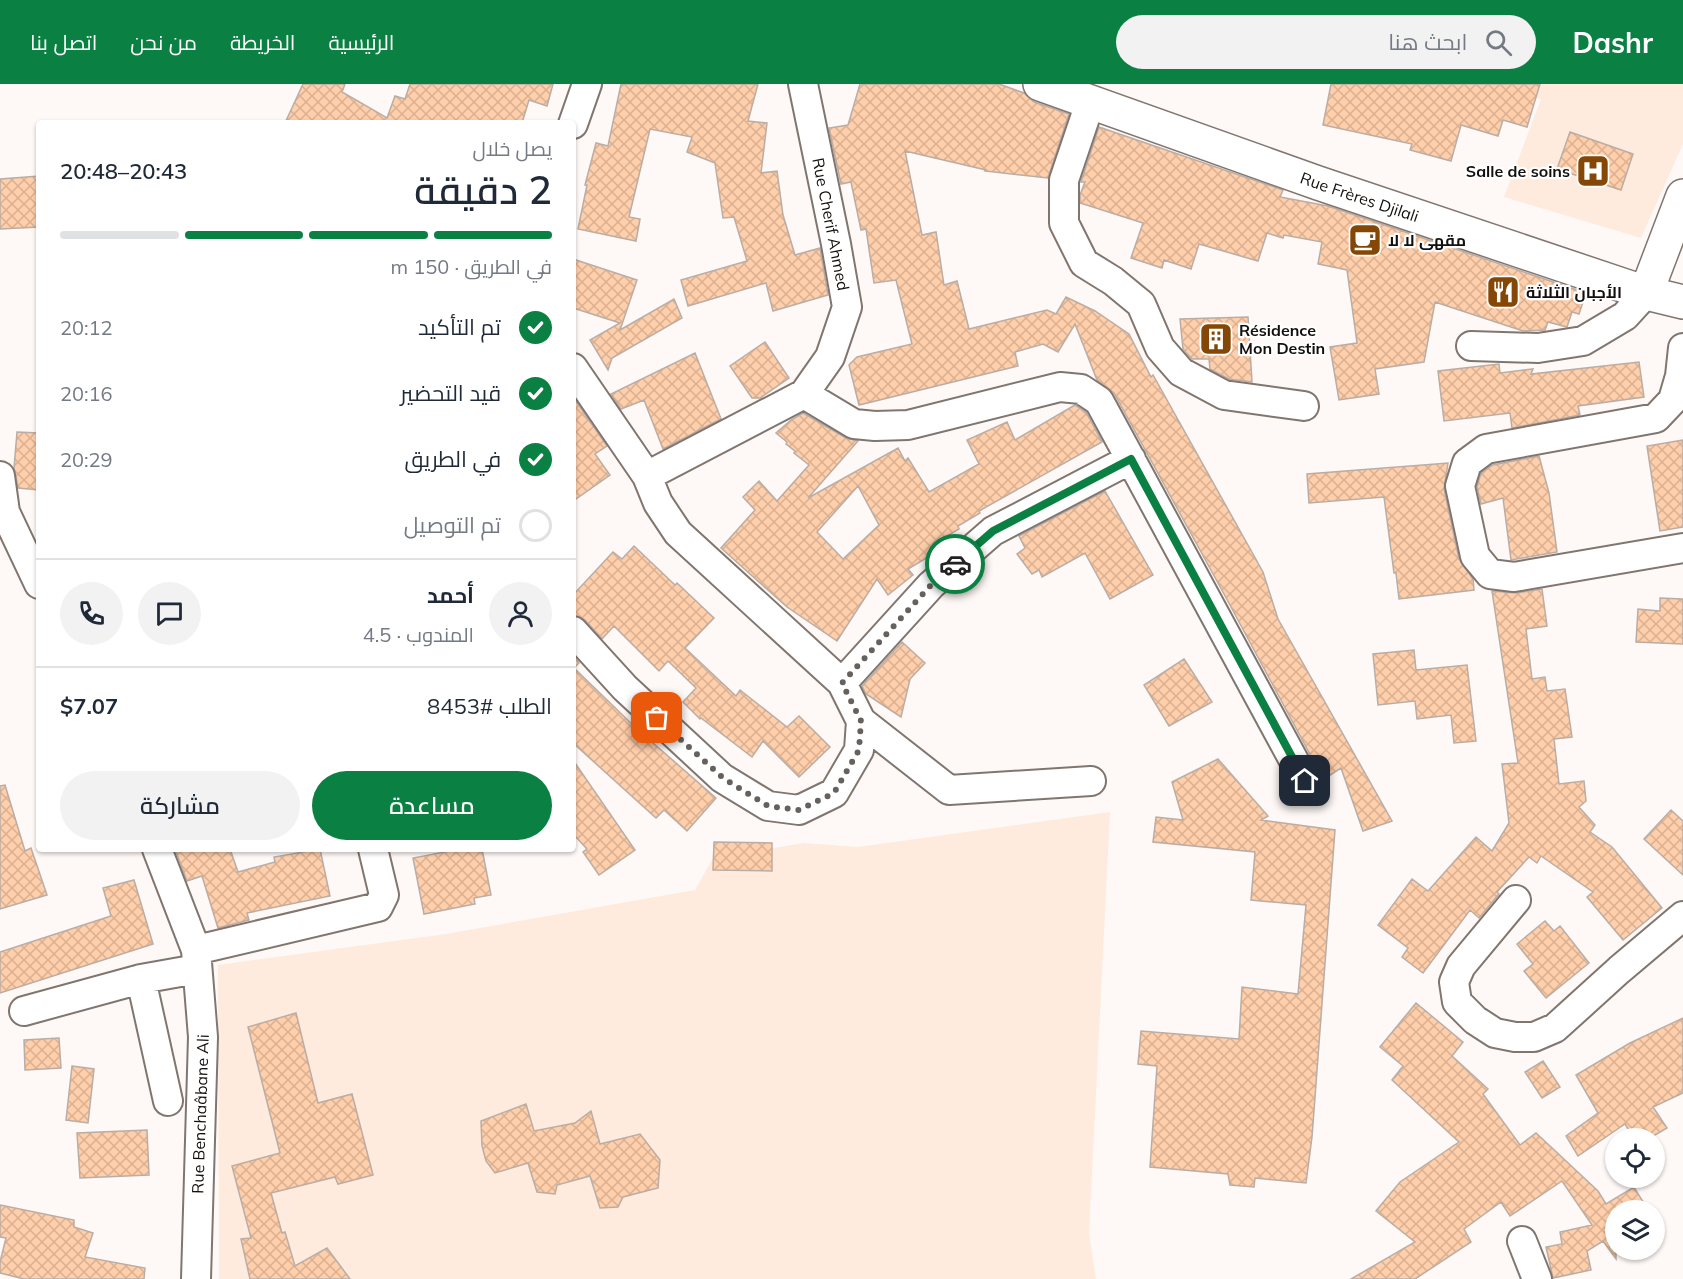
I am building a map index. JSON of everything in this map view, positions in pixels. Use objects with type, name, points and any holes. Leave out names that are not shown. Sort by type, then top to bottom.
[{"type":"main road","name":"Rue Frères Djilali","points":[[1040,84],[1318,183],[1646,293],[1683,302]]},
{"type":"main road","points":[[1646,293],[1683,195]]},
{"type":"street","points":[[574,120],[587,84]]},
{"type":"street","name":"Rue Cherif Ahmed","points":[[647,476],[804,394],[830,357],[847,307],[803,84]]},
{"type":"street","points":[[1090,103],[1064,180],[1064,223],[1083,263],[1113,281],[1141,304],[1160,348],[1181,372],[1224,395],[1304,406]]},
{"type":"street","points":[[1471,346],[1538,348],[1583,341],[1625,316],[1646,293]]},
{"type":"street","points":[[1683,348],[1680,376],[1673,400],[1656,418],[1486,449],[1467,463],[1460,486],[1475,556],[1490,574],[1514,577],[1683,548]]},
{"type":"street","points":[[576,372],[647,476],[658,503],[678,533],[842,683],[861,721],[949,790],[1090,780]]},
{"type":"street","points":[[804,394],[854,423],[875,426],[908,426],[1060,387],[1081,389],[1099,401],[1305,781]]},
{"type":"street","points":[[842,683],[931,585],[993,531],[1131,459]]},
{"type":"street","points":[[0,476],[5,512],[36,578]]},
{"type":"street","points":[[576,634],[625,688],[723,778],[768,806],[799,810],[834,793],[859,750],[861,721]]},
{"type":"street","name":"Rue Benchaâbane Ali","points":[[158,852],[197,959],[203,1037],[196,1279]]},
{"type":"street","points":[[24,1011],[141,979],[197,959],[378,907],[384,895],[374,852]]},
{"type":"street","points":[[1516,900],[1461,966],[1454,982],[1457,1002],[1474,1020],[1495,1034],[1515,1037],[1534,1037],[1555,1028],[1683,916]]},
{"type":"street","points":[[141,979],[168,1101]]},
{"type":"street","points":[[1522,1240],[1537,1279]]},
{"type":"shaded area","name":"Salle de soins","points":[[1461,84],[1683,84],[1683,144],[1641,238],[1504,197],[1541,99]]},
{"type":"shaded area","points":[[1110,812],[1089,1234],[1096,1279],[219,1279],[218,965],[446,934],[695,890],[713,858],[804,843],[858,847]]},
{"type":"building","points":[[303,84],[345,84],[342,92],[387,118],[395,96],[405,99],[410,84],[553,84],[547,106],[529,100],[523,120],[286,120]]},
{"type":"building","points":[[621,84],[758,84],[748,121],[767,123],[761,173],[777,171],[783,215],[795,255],[820,248],[828,295],[773,311],[766,283],[688,306],[681,280],[747,261],[734,217],[723,218],[715,163],[687,152],[692,137],[650,129],[629,217],[640,219],[636,241],[578,229],[587,185],[585,185],[596,143],[608,146]]},
{"type":"building","points":[[860,84],[999,84],[1024,93],[1034,102],[1069,114],[1048,178],[985,171],[905,151],[922,235],[936,232],[944,285],[957,281],[969,329],[1047,310],[1056,314],[1066,297],[1095,311],[1129,334],[1151,377],[1153,375],[1263,572],[1278,619],[1392,821],[1363,831],[1341,768],[1321,781],[1320,773],[1114,393],[1097,380],[1075,324],[1058,352],[1043,344],[1015,352],[1018,366],[859,405],[849,365],[857,357],[912,344],[896,280],[874,283],[866,229],[861,230],[851,182],[841,184],[829,128],[848,125]]},
{"type":"building","points":[[1331,84],[1540,84],[1527,127],[1503,120],[1498,136],[1461,125],[1451,161],[1410,150],[1412,144],[1323,125]]},
{"type":"building","points":[[1099,127],[1283,190],[1280,197],[1328,206],[1586,293],[1579,314],[1572,312],[1567,327],[1548,322],[1545,330],[1523,331],[1435,302],[1424,362],[1375,369],[1379,394],[1339,400],[1330,347],[1357,343],[1347,270],[1318,264],[1322,242],[1284,235],[1283,238],[1267,233],[1258,261],[1199,244],[1191,269],[1164,260],[1162,268],[1131,258],[1143,223],[1080,203],[1080,195],[1085,182],[1081,182]]},
{"type":"building","points":[[1570,132],[1633,154],[1621,190],[1557,169]]},
{"type":"building","points":[[36,176],[36,227],[0,229],[0,179]]},
{"type":"building","points":[[576,260],[637,280],[620,330],[674,299],[682,318],[612,358],[608,370],[590,340],[620,323],[576,309]]},
{"type":"building","name":"Résidence Mon Destin","points":[[1248,317],[1252,382],[1229,379],[1210,369],[1209,359],[1192,359],[1183,349],[1180,319]]},
{"type":"building","points":[[765,342],[789,378],[760,398],[752,398],[730,366]]},
{"type":"building","points":[[695,353],[721,419],[663,449],[644,400],[621,409],[611,394]]},
{"type":"building","points":[[1639,362],[1644,397],[1578,406],[1580,415],[1512,428],[1510,413],[1444,421],[1438,371],[1499,364],[1500,373],[1533,369],[1531,374]]},
{"type":"building","points":[[576,401],[607,446],[595,454],[610,475],[576,499]]},
{"type":"building","points":[[1075,405],[1086,412],[1102,442],[979,511],[980,513],[958,526],[959,529],[934,544],[935,553],[908,569],[913,575],[888,595],[877,579],[837,641],[787,607],[721,548],[755,510],[743,497],[759,481],[777,501],[809,465],[794,453],[795,451],[786,444],[787,442],[776,433],[803,413],[846,438],[858,441],[808,498],[898,448],[905,461],[908,458],[929,492],[979,464],[967,440],[1007,422],[1015,440]],"holes":[[[858,486],[879,525],[843,559],[817,532]]]},
{"type":"building","points":[[17,432],[36,433],[36,490],[18,488],[14,468]]},
{"type":"building","points":[[1683,440],[1683,527],[1660,531],[1647,446]]},
{"type":"building","points":[[1539,456],[1549,493],[1557,552],[1511,560],[1503,498],[1481,504],[1477,487],[1481,473],[1493,465]]},
{"type":"building","points":[[1448,463],[1444,489],[1459,559],[1473,579],[1474,590],[1399,599],[1384,497],[1309,503],[1307,474]]},
{"type":"building","points":[[1105,491],[1153,575],[1110,599],[1085,553],[1042,577],[1039,570],[1032,574],[1017,554],[1025,548],[1019,536]]},
{"type":"building","points":[[634,546],[714,618],[685,648],[736,696],[740,690],[787,727],[799,716],[830,747],[799,777],[763,741],[752,757],[700,719],[683,702],[696,688],[668,661],[659,671],[614,626],[602,639],[585,620],[576,616],[576,592],[613,552],[622,559]]},
{"type":"building","points":[[1542,589],[1547,626],[1526,629],[1532,679],[1545,677],[1547,691],[1565,689],[1572,737],[1554,739],[1559,784],[1584,781],[1586,801],[1579,807],[1595,825],[1590,832],[1612,847],[1662,908],[1623,940],[1587,897],[1593,892],[1541,856],[1537,863],[1529,857],[1497,892],[1499,894],[1479,918],[1470,910],[1423,973],[1402,957],[1408,948],[1378,925],[1412,879],[1428,891],[1476,837],[1492,851],[1509,823],[1502,764],[1518,763],[1492,591],[1516,593]]},
{"type":"building","points":[[1660,598],[1683,599],[1683,644],[1636,642],[1638,609],[1660,611]]},
{"type":"building","points":[[902,642],[925,663],[910,679],[901,717],[866,694],[862,686]]},
{"type":"building","points":[[1414,650],[1416,670],[1467,665],[1476,741],[1454,743],[1451,715],[1417,719],[1415,701],[1378,705],[1373,654]]},
{"type":"building","points":[[1184,659],[1212,702],[1169,726],[1144,685]]},
{"type":"building","points":[[576,670],[637,729],[716,798],[687,831],[664,810],[656,818],[576,746]]},
{"type":"building","points":[[1218,759],[1268,816],[1261,820],[1335,830],[1312,1137],[1306,1183],[1255,1178],[1254,1187],[1230,1185],[1228,1174],[1150,1167],[1157,1066],[1138,1064],[1141,1031],[1239,1039],[1242,987],[1298,994],[1306,905],[1251,900],[1255,852],[1153,842],[1156,817],[1183,820],[1172,782]]},
{"type":"building","points":[[576,764],[635,850],[599,875],[583,852],[587,849],[576,837]]},
{"type":"building","points":[[5,785],[25,851],[31,848],[47,895],[0,909],[0,786]]},
{"type":"building","points":[[1671,810],[1683,821],[1683,875],[1644,839]]},
{"type":"building","points":[[714,842],[772,843],[772,871],[713,870]]},
{"type":"building","points":[[176,852],[231,852],[238,872],[275,862],[274,857],[303,852],[321,852],[330,896],[247,913],[249,920],[218,928],[202,876],[187,881]]},
{"type":"building","points":[[444,852],[483,852],[491,895],[474,898],[475,904],[424,914],[413,858]]},
{"type":"building","points":[[134,880],[153,944],[0,993],[0,952],[111,916],[103,888]]},
{"type":"building","points":[[1545,921],[1554,931],[1560,926],[1589,963],[1546,998],[1524,971],[1533,964],[1517,944]]},
{"type":"building","points":[[1416,1003],[1463,1042],[1452,1056],[1488,1089],[1483,1094],[1520,1145],[1536,1133],[1598,1191],[1605,1202],[1605,1244],[1603,1241],[1587,1251],[1591,1270],[1553,1278],[1546,1247],[1562,1244],[1560,1232],[1592,1225],[1562,1181],[1510,1216],[1501,1202],[1464,1229],[1471,1242],[1415,1279],[1351,1279],[1415,1242],[1376,1211],[1400,1182],[1459,1142],[1392,1080],[1403,1066],[1380,1047]]},
{"type":"building","points":[[296,1013],[318,1103],[352,1094],[373,1175],[338,1184],[335,1177],[271,1193],[282,1233],[285,1232],[295,1266],[327,1248],[350,1279],[250,1279],[241,1239],[251,1238],[232,1166],[280,1153],[248,1027]]},
{"type":"building","points":[[1683,1018],[1683,1093],[1653,1107],[1667,1128],[1628,1128],[1625,1124],[1619,1128],[1605,1128],[1605,1138],[1578,1156],[1566,1136],[1598,1113],[1576,1075],[1630,1043]]},
{"type":"building","points":[[59,1038],[61,1068],[25,1070],[24,1040]]},
{"type":"building","points":[[1543,1061],[1560,1087],[1542,1098],[1525,1072]]},
{"type":"building","points":[[72,1066],[94,1069],[88,1123],[66,1120]]},
{"type":"building","points":[[526,1104],[534,1131],[575,1123],[591,1111],[600,1144],[640,1134],[660,1160],[658,1188],[623,1197],[618,1207],[600,1208],[590,1176],[557,1185],[555,1194],[537,1192],[528,1163],[495,1173],[486,1161],[482,1146],[481,1121]]},
{"type":"building","points":[[147,1130],[149,1175],[80,1178],[77,1133]]},
{"type":"building","points":[[1632,1188],[1642,1200],[1613,1200]]},
{"type":"building","points":[[0,1205],[74,1220],[74,1227],[93,1233],[85,1257],[145,1268],[144,1279],[24,1279],[0,1273],[0,1262],[6,1238],[0,1237]]},
{"type":"way so far","points":[[657,718],[723,778],[768,806],[799,810],[834,793],[859,750],[861,721],[842,683],[931,585],[955,564]]},
{"type":"place","name":"Salle de soins","points":[[1593,171]]},
{"type":"place","name":"مقهى لا لا","points":[[1365,240]]},
{"type":"place","name":"الأجبان الثلاثة","points":[[1503,292]]},
{"type":"place","name":"Résidence Mon Destin","points":[[1216,339]]},
{"type":"route","points":[[955,564],[993,531],[1131,459],[1305,781]]}]
